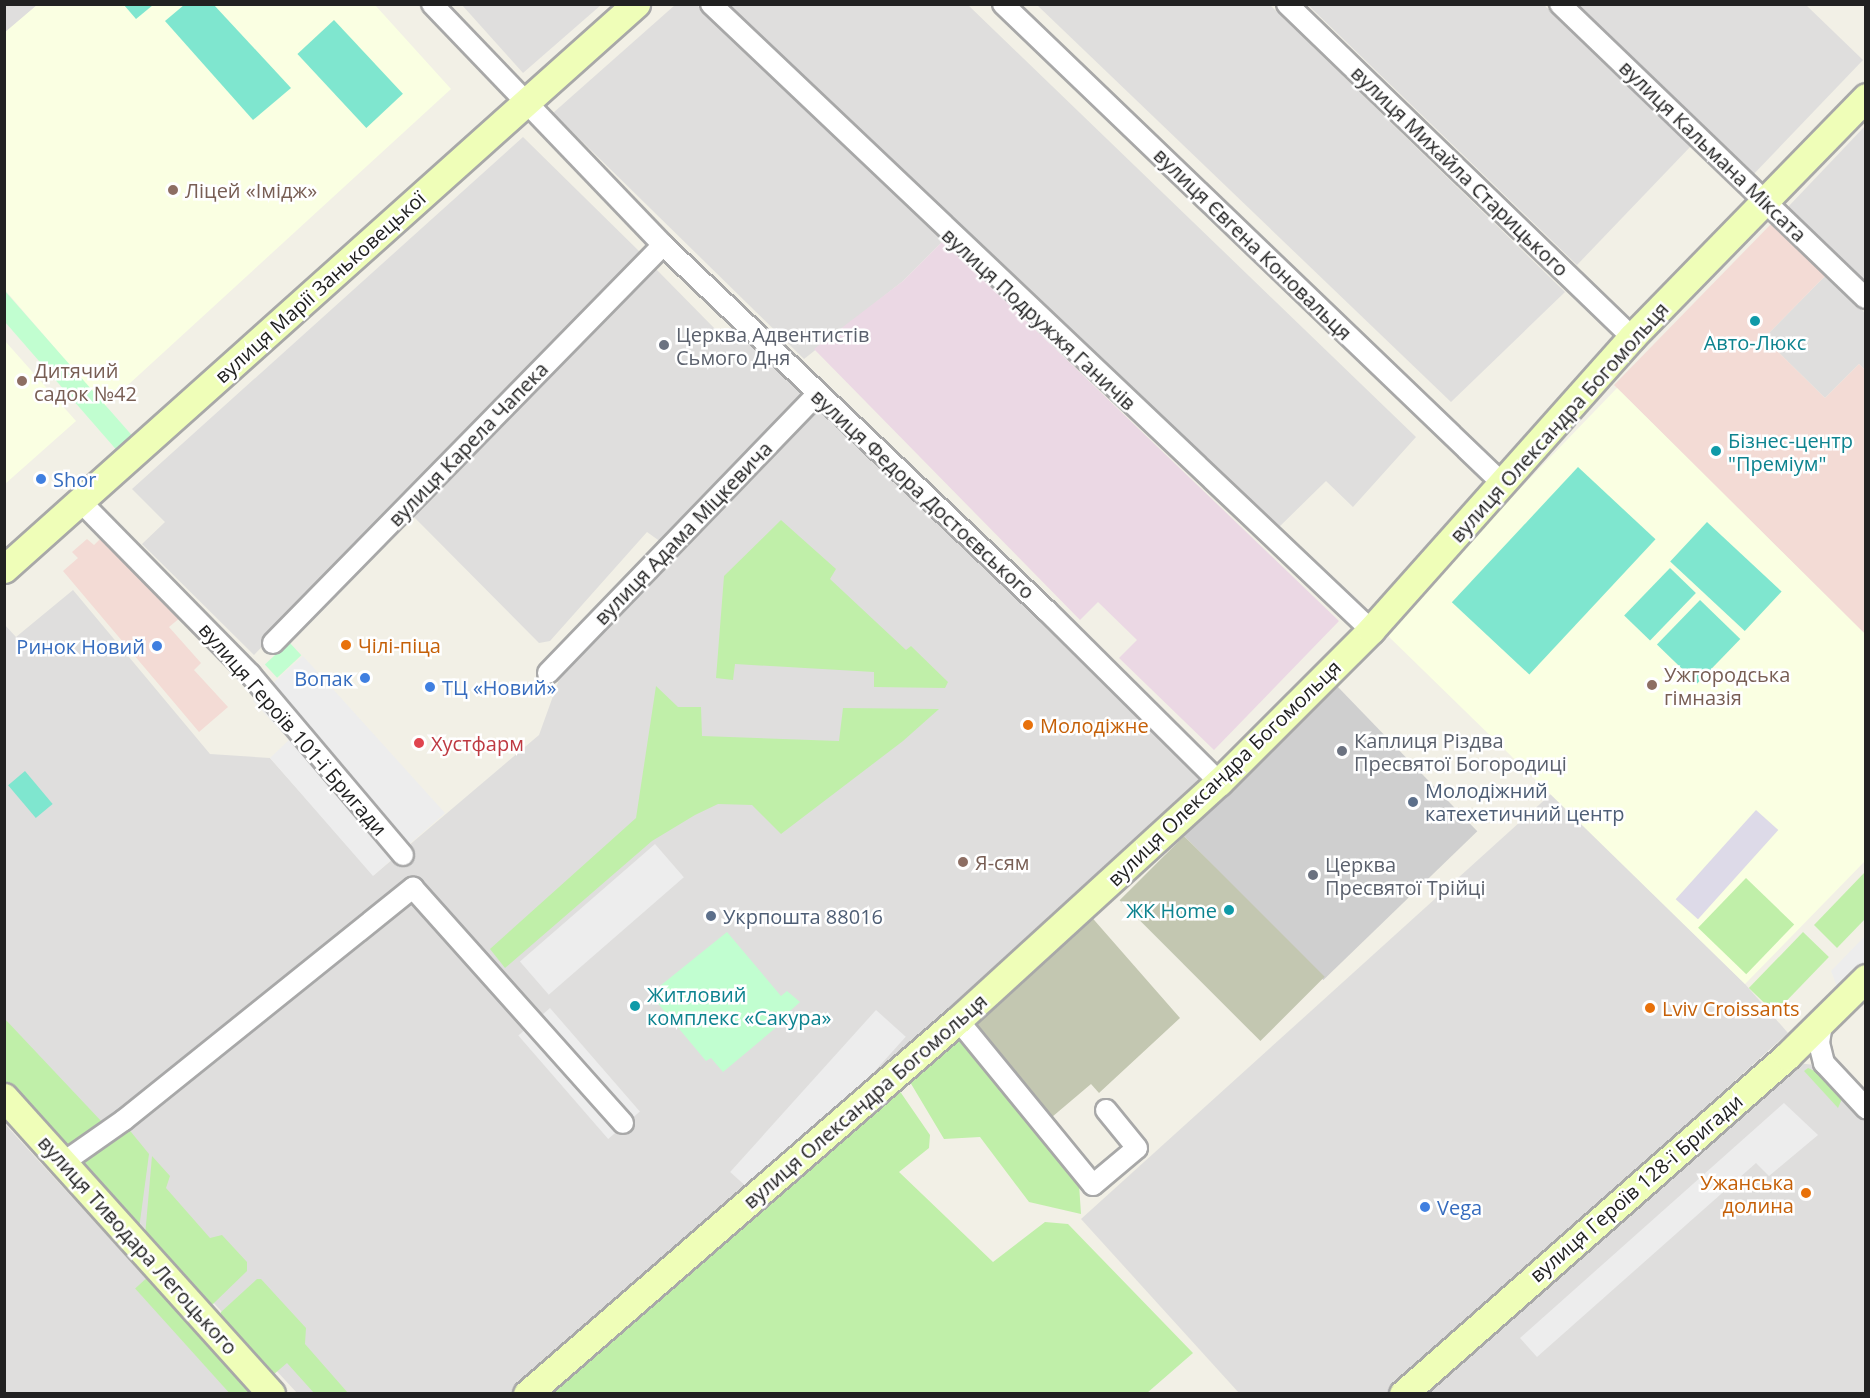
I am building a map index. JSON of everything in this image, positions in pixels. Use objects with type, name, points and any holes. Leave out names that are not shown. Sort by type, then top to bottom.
[{"type":"street","name":"вулиця Федора Достоєвського","points":[[432,4],[524,104],[663,245],[1047,611],[1219,782]]},
{"type":"street","name":"вулиця Марії Заньковецької","points":[[4,569],[636,4]]},
{"type":"street","name":"вулиця Подружжя Ганичів","points":[[711,4],[1371,630]]},
{"type":"street","name":"вулиця Євгена Коновальця","points":[[1003,4],[1502,483]]},
{"type":"street","name":"вулиця Михайла Старицького","points":[[1287,4],[1632,337]]},
{"type":"street","name":"вулиця Кальмана Міксата","points":[[1560,4],[1866,298]]},
{"type":"street","name":"вулиця Олександра Богомольця","points":[[527,1394],[958,1020],[1219,782],[1371,630],[1632,337],[1866,97]]},
{"type":"street","name":"вулиця Карела Чапека","points":[[273,643],[663,245]]},
{"type":"street","name":"вулиця Адама Міцкевича","points":[[548,673],[817,394]]},
{"type":"street","name":"вулиця Героїв 101-ї Бригади","points":[[80,501],[250,674],[403,855]]},
{"type":"street","points":[[64,1162],[124,1120],[413,888],[623,1123]]},
{"type":"street","name":"вулиця Героїв 128-ї Бригади","points":[[1402,1394],[1787,1056],[1822,1024],[1866,978]]},
{"type":"street","points":[[958,1020],[1093,1185],[1137,1148],[1106,1110]]},
{"type":"street","points":[[1822,1024],[1819,1043],[1824,1063],[1866,1108]]},
{"type":"street","points":[[1787,1056],[1824,1063]]},
{"type":"street","name":"вулиця Тиводара Легоцького","points":[[4,1097],[271,1394]]},
{"type":"shaded area","points":[[5,5],[37,5],[5,33]]},
{"type":"shaded area","name":"Ліцей «Імідж»","points":[[37,5],[375,5],[451,89],[105,406],[5,290],[4,33]]},
{"type":"shaded area","points":[[124,5],[153,5],[136,19]]},
{"type":"shaded area","points":[[184,5],[214,5],[291,88],[253,120],[165,21]]},
{"type":"shaded area","points":[[462,5],[601,5],[523,73]]},
{"type":"shaded area","points":[[675,5],[697,5],[943,241],[903,281],[804,359],[553,113]]},
{"type":"shaded area","points":[[726,5],[968,5],[1416,437],[1353,507],[1326,481],[1275,531]]},
{"type":"shaded area","points":[[1037,5],[1270,5],[1565,292],[1451,402]]},
{"type":"shaded area","points":[[1308,5],[1544,5],[1691,146],[1577,265]]},
{"type":"shaded area","points":[[1572,5],[1806,5],[1863,60],[1750,178]]},
{"type":"shaded area","points":[[334,20],[403,94],[366,128],[297,54]]},
{"type":"shaded area","points":[[1865,126],[1865,282],[1787,208]]},
{"type":"shaded area","points":[[523,137],[642,254],[254,655],[142,544],[165,522],[132,489]]},
{"type":"shaded area","points":[[1772,223],[1826,275],[1764,338],[1825,398],[1859,364],[1865,370],[1865,634],[1614,385]]},
{"type":"shaded area","points":[[943,241],[1339,621],[1214,750],[1119,658],[1137,640],[1098,602],[1080,620],[814,349],[903,281]]},
{"type":"shaded area","points":[[656,269],[717,331],[736,327],[1211,783],[518,1393],[297,1393],[5,1077],[4,624],[16,637],[73,590],[210,754],[270,758],[374,875],[539,735],[561,674],[675,552],[647,532],[550,641],[539,643],[413,516]]},
{"type":"shaded area","points":[[1826,275],[1865,313],[1865,370],[1859,364],[1825,398],[1764,338]]},
{"type":"shaded area","name":"Дитячий садок №42","points":[[5,341],[76,421],[4,484]]},
{"type":"shaded area","name":"Ужгородська гімназія","points":[[1617,388],[1865,634],[1865,861],[1745,984],[1383,631]]},
{"type":"shaded area","points":[[1578,467],[1656,539],[1529,675],[1452,602]]},
{"type":"shaded area","points":[[1707,522],[1782,592],[1745,631],[1670,561]]},
{"type":"shaded area","name":"Ринок Новий","points":[[101,538],[181,617],[169,627],[201,663],[194,670],[228,707],[199,732],[63,571],[78,558],[72,552],[87,539],[94,545]]},
{"type":"shaded area","points":[[1670,568],[1696,593],[1650,640],[1624,615]]},
{"type":"shaded area","points":[[1700,600],[1740,639],[1697,683],[1657,645]]},
{"type":"shaded area","points":[[303,656],[445,813],[373,876],[270,758],[289,740],[253,701]]},
{"type":"shaded area","points":[[1337,686],[1477,831],[1323,980],[1183,835]]},
{"type":"shaded area","points":[[25,771],[53,804],[36,818],[8,785]]},
{"type":"shaded area","points":[[1551,794],[1745,984],[1788,1033],[1388,1393],[1239,1393],[1081,1219]]},
{"type":"shaded area","points":[[1756,810],[1778,830],[1698,919],[1676,899]]},
{"type":"shaded area","points":[[1184,836],[1325,977],[1260,1041],[1120,900]]},
{"type":"shaded area","points":[[655,844],[684,877],[549,995],[520,961]]},
{"type":"shaded area","points":[[1088,913],[1180,1018],[1099,1093],[1091,1084],[1052,1117],[973,1020]]},
{"type":"shaded area","points":[[1865,936],[1865,961],[1838,989],[1831,971]]},
{"type":"shaded area","points":[[550,1008],[640,1111],[608,1139],[518,1036]]},
{"type":"shaded area","points":[[876,1010],[906,1037],[760,1199],[730,1172]]},
{"type":"shaded area","points":[[1789,1062],[1815,1065],[1865,1120],[1865,1393],[1418,1394]]},
{"type":"shaded area","points":[[1784,1103],[1818,1135],[1769,1176],[1756,1163],[1537,1357],[1520,1338]]},
{"type":"shaded area","points":[[5,1124],[251,1393],[5,1393]]},
{"type":"green space","points":[[4,290],[136,440],[120,454],[5,322]]},
{"type":"green space","points":[[781,520],[836,569],[830,579],[906,650],[911,646],[948,682],[945,688],[874,687],[874,672],[735,664],[733,680],[716,678],[724,576]]},
{"type":"green space","points":[[289,642],[301,655],[277,678],[265,665]]},
{"type":"green space","points":[[656,686],[678,707],[701,707],[702,736],[839,741],[843,708],[939,709],[903,741],[781,834],[752,805],[718,804],[695,815],[652,841],[505,968],[490,949],[636,818]]},
{"type":"green space","points":[[1865,872],[1865,919],[1837,948],[1814,925]]},
{"type":"green space","points":[[1746,878],[1794,925],[1746,974],[1698,928]]},
{"type":"green space","points":[[727,932],[781,996],[787,991],[800,1002],[789,1012],[791,1015],[723,1072],[711,1058],[706,1061],[650,994]]},
{"type":"green space","points":[[1803,932],[1829,957],[1775,1013],[1749,988]]},
{"type":"green space","points":[[4,1018],[103,1123],[72,1146],[62,1145],[5,1082]]},
{"type":"green space","points":[[959,1031],[1079,1184],[1081,1214],[1029,1202],[980,1137],[944,1139],[910,1082],[913,1072]]},
{"type":"green space","points":[[1808,1068],[1830,1078],[1845,1092],[1838,1108],[1804,1071]]},
{"type":"green space","points":[[891,1088],[899,1090],[930,1135],[929,1148],[899,1172],[993,1262],[1045,1222],[1068,1224],[1193,1353],[1147,1393],[544,1394]]},
{"type":"green space","points":[[127,1127],[149,1154],[139,1229],[80,1164],[80,1159]]},
{"type":"green space","points":[[152,1156],[170,1176],[166,1188],[210,1238],[222,1235],[247,1262],[247,1271],[213,1304],[206,1303],[145,1236]]},
{"type":"green space","points":[[150,1275],[256,1393],[230,1394],[135,1288]]},
{"type":"green space","points":[[257,1279],[261,1279],[306,1328],[305,1344],[348,1393],[314,1393],[287,1363],[273,1375],[220,1319],[221,1312]]},
{"type":"place","name":"Ліцей «Імідж»","points":[[173,190]]},
{"type":"place","name":"Авто-Люкс","points":[[1755,321]]},
{"type":"place","name":"Церква Адвентистів Сьмого Дня","points":[[664,345]]},
{"type":"place","name":"Дитячий садок №42","points":[[22,381]]},
{"type":"place","name":"Бізнес-центр \"Преміум\"","points":[[1716,451]]},
{"type":"place","name":"Shor","points":[[41,479]]},
{"type":"place","name":"Чілі-піца","points":[[346,645]]},
{"type":"place","name":"Ринок Новий","points":[[157,646]]},
{"type":"place","name":"Вопак","points":[[365,678]]},
{"type":"place","name":"Ужгородська гімназія","points":[[1652,685]]},
{"type":"place","name":"ТЦ «Новий»","points":[[430,687]]},
{"type":"place","name":"Молодіжне","points":[[1028,725]]},
{"type":"place","name":"Хустфарм","points":[[419,743]]},
{"type":"place","name":"Каплиця Різдва Пресвятої Богородиці","points":[[1342,751]]},
{"type":"place","name":"Молодіжний катехетичний центр","points":[[1413,802]]},
{"type":"place","name":"Я-сям","points":[[963,862]]},
{"type":"place","name":"Церква Пресвятої Трійці","points":[[1313,875]]},
{"type":"place","name":"ЖК Home","points":[[1229,910]]},
{"type":"place","name":"Укрпошта 88016","points":[[711,916]]},
{"type":"place","name":"Житловий комплекс «Сакура»","points":[[635,1006]]},
{"type":"place","name":"Lviv Croissants","points":[[1650,1008]]},
{"type":"place","name":"Ужанська долина","points":[[1806,1193]]},
{"type":"place","name":"Vega","points":[[1425,1207]]}]
